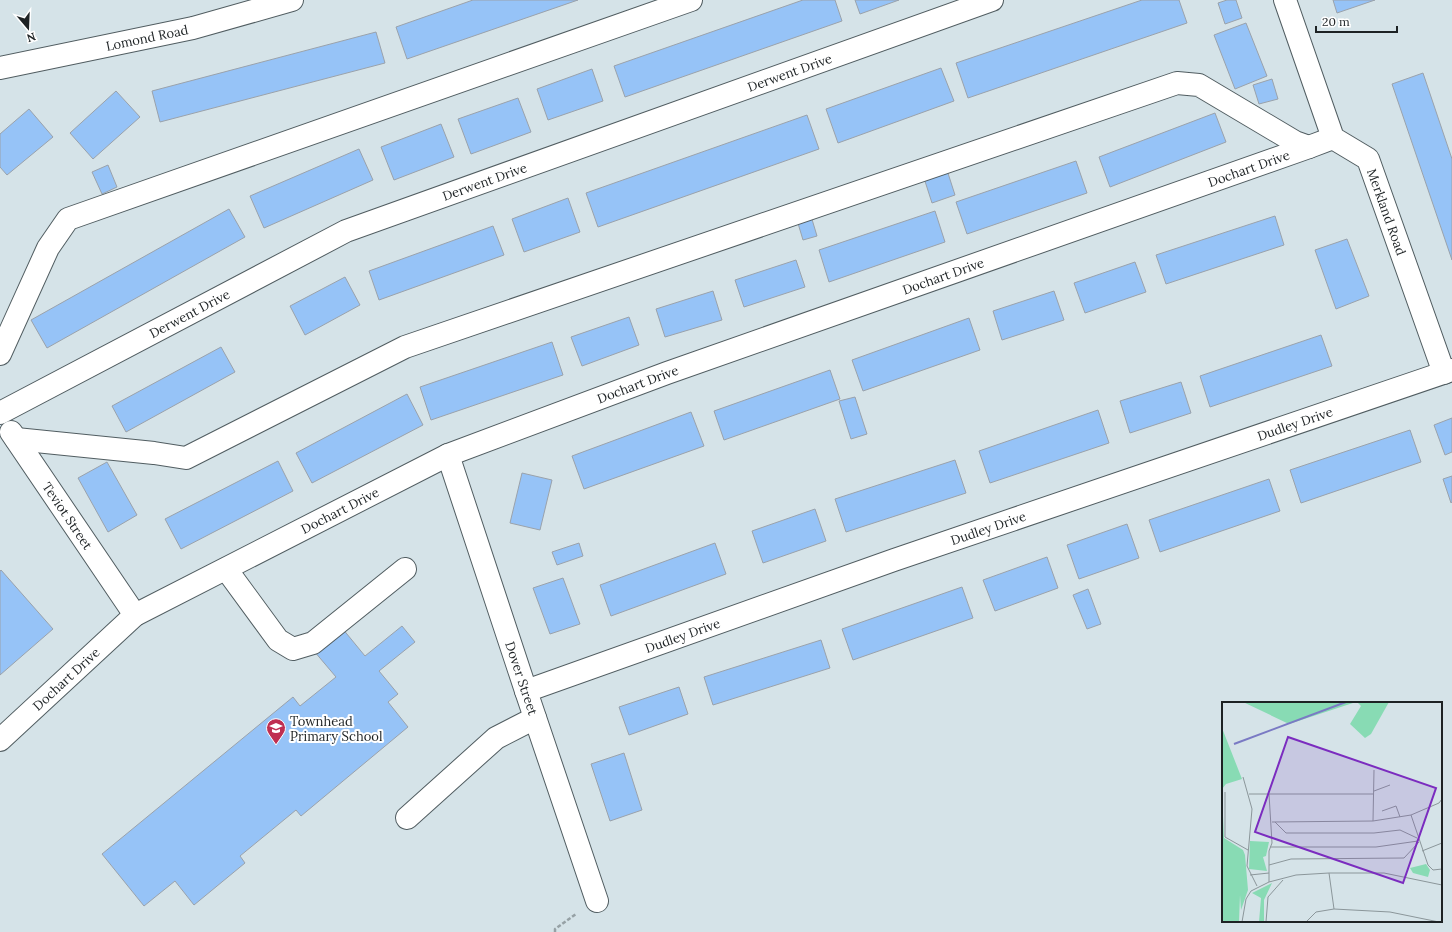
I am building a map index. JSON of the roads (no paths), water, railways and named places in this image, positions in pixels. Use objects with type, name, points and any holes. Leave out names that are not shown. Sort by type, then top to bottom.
[{"type":"street","name":"Lomond Road","points":[[0,68],[193,28],[292,0]]},
{"type":"street","points":[[0,354],[48,248],[68,219],[691,0]]},
{"type":"street","name":"Derwent Drive","points":[[0,414],[346,231],[992,0]]},
{"type":"street","points":[[1285,0],[1333,138]]},
{"type":"street","points":[[16,439],[154,453],[186,458],[405,347],[1177,83],[1199,85],[1295,142],[1309,147]]},
{"type":"street","name":"Dochart Drive","points":[[0,740],[135,615],[448,455],[668,372],[1333,138]]},
{"type":"street","name":"Merkland Road","points":[[1333,138],[1368,159],[1448,372]]},
{"type":"street","name":"Dudley Drive","points":[[526,691],[902,558],[1448,372]]},
{"type":"street","name":"Teviot Street","points":[[0,414],[135,615]]},
{"type":"street","name":"Dover Street","points":[[448,455],[597,901]]},
{"type":"street","points":[[226,569],[278,640],[293,649],[313,643],[405,569]]},
{"type":"street","points":[[407,818],[496,738],[535,718]]},
{"type":"place","name":"Townhead Primary School","points":[[276,745]]}]
